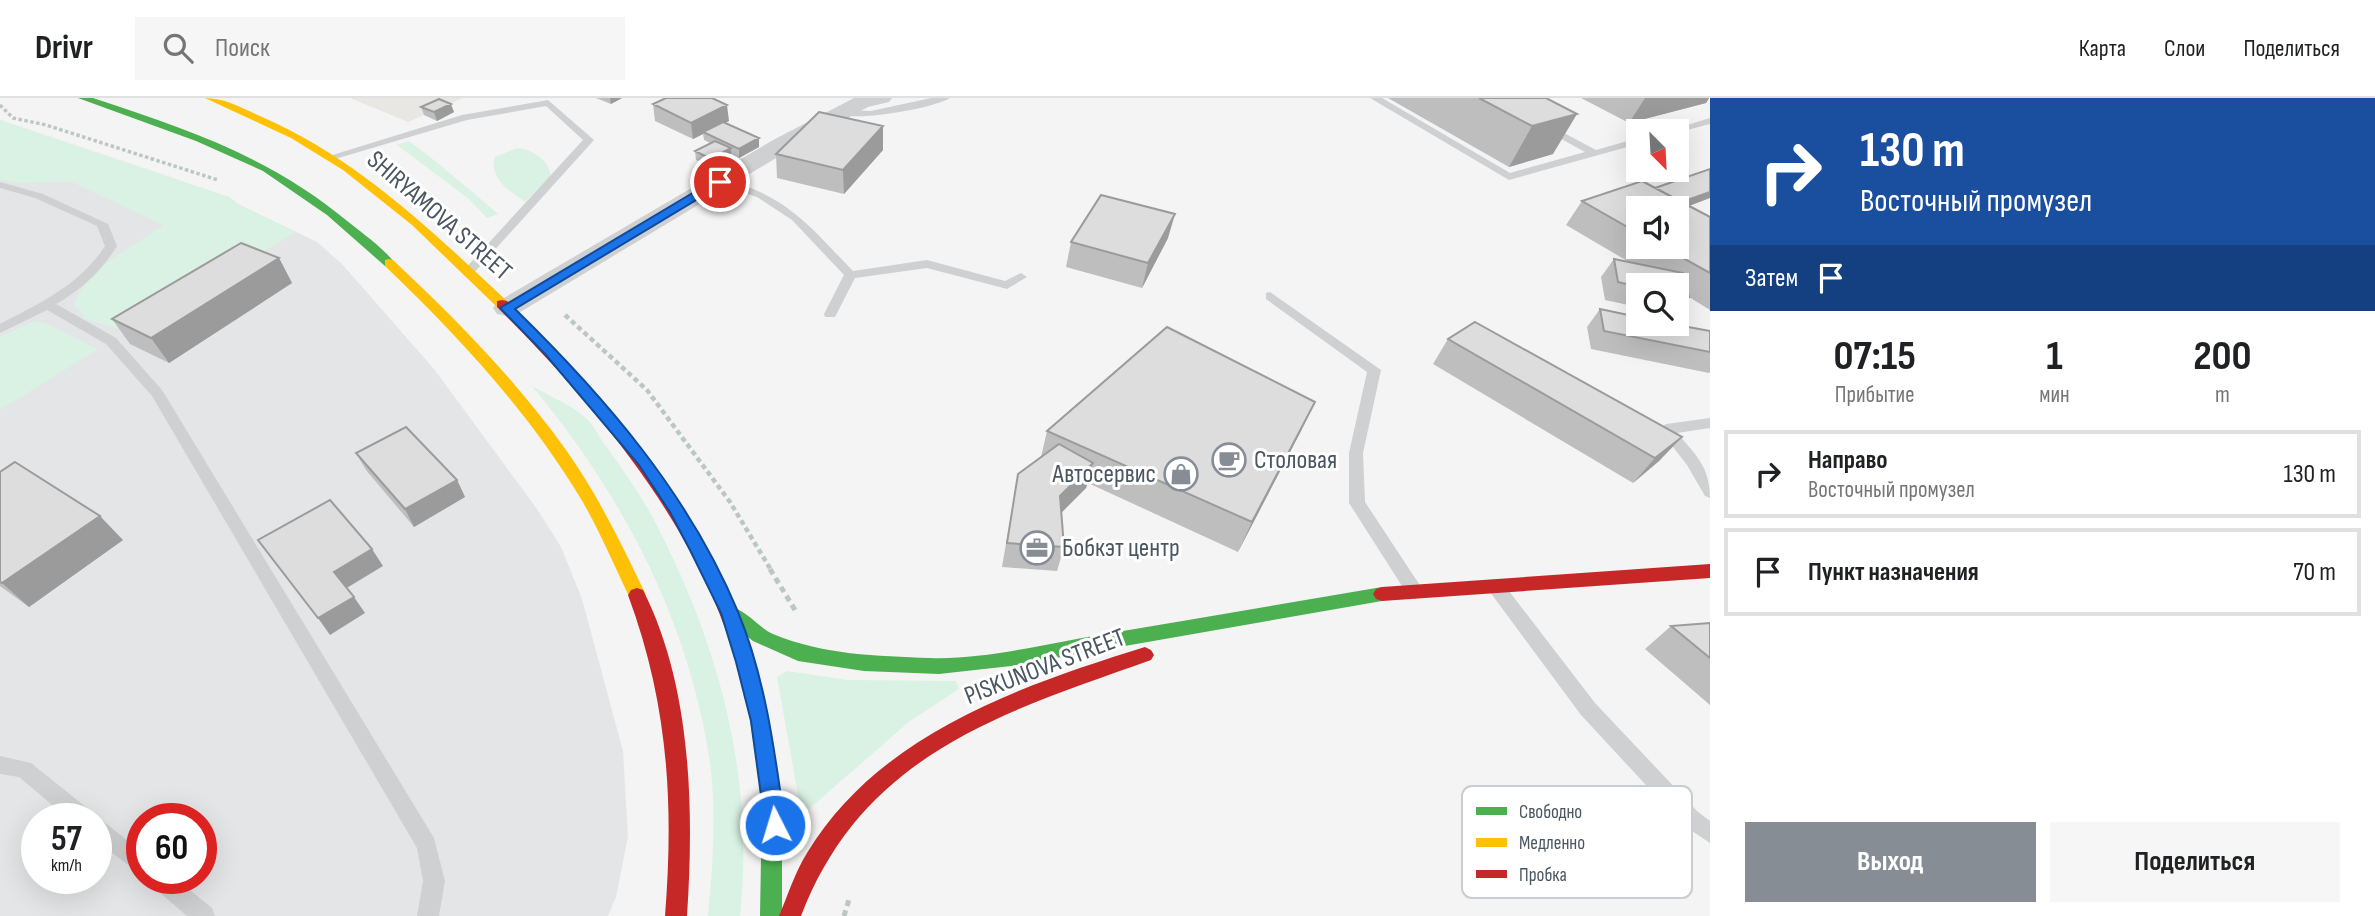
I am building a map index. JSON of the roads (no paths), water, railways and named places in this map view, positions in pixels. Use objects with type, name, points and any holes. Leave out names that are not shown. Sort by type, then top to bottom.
[{"type":"main road","points":[[83,98],[187,132],[264,168],[318,202],[444,315],[500,375],[551,438],[598,512],[635,587],[654,645],[681,762],[684,863],[676,916]]},
{"type":"main road","name":"SHIRYAMOVA STREET","points":[[210,98],[268,122],[331,157],[370,184],[507,308],[550,351],[645,461],[677,509],[730,613],[761,721],[774,807],[776,844],[771,916]]},
{"type":"main road","name":"PISKUNOVA STREET","points":[[730,613],[759,636],[798,653],[864,663],[939,666],[1011,658],[1359,596],[1710,571]]},
{"type":"main road","name":"PISKUNOVA STREET","points":[[790,916],[816,857],[847,814],[891,772],[979,716],[1097,669],[1359,596]]},
{"type":"street","points":[[507,308],[720,182],[862,103]]},
{"type":"lane","points":[[862,103],[871,114],[945,98]]},
{"type":"lane","points":[[1375,98],[1509,177],[1626,144]]},
{"type":"lane","points":[[331,157],[466,117],[548,103],[589,140],[468,272]]},
{"type":"lane","points":[[1689,127],[1710,121]]},
{"type":"lane","points":[[1539,123],[1594,153]]},
{"type":"lane","points":[[720,182],[761,195],[796,218],[850,275]]},
{"type":"lane","points":[[0,185],[89,216],[103,224],[111,246],[102,264],[73,289],[0,329]]},
{"type":"lane","points":[[850,275],[927,264],[1007,285],[1021,277]]},
{"type":"lane","points":[[830,314],[850,275]]},
{"type":"lane","points":[[1270,296],[1374,370],[1356,453],[1357,503],[1415,592]]},
{"type":"lane","points":[[46,304],[111,341],[157,393],[427,845],[434,881],[428,916]]},
{"type":"lane","points":[[1710,423],[1666,429],[1692,461],[1710,492]]},
{"type":"lane","points":[[1495,585],[1588,709],[1660,786]]},
{"type":"lane","points":[[0,765],[24,769],[65,803]]},
{"type":"lane","points":[[1692,820],[1710,833]]},
{"type":"lane","points":[[112,841],[126,852]]},
{"type":"lane","points":[[177,894],[204,916]]},
{"type":"place","name":"Столовая","points":[[1229,460]]},
{"type":"place","name":"Автосервис","points":[[1181,474]]},
{"type":"place","name":"Бобкэт центр","points":[[1037,548]]}]
